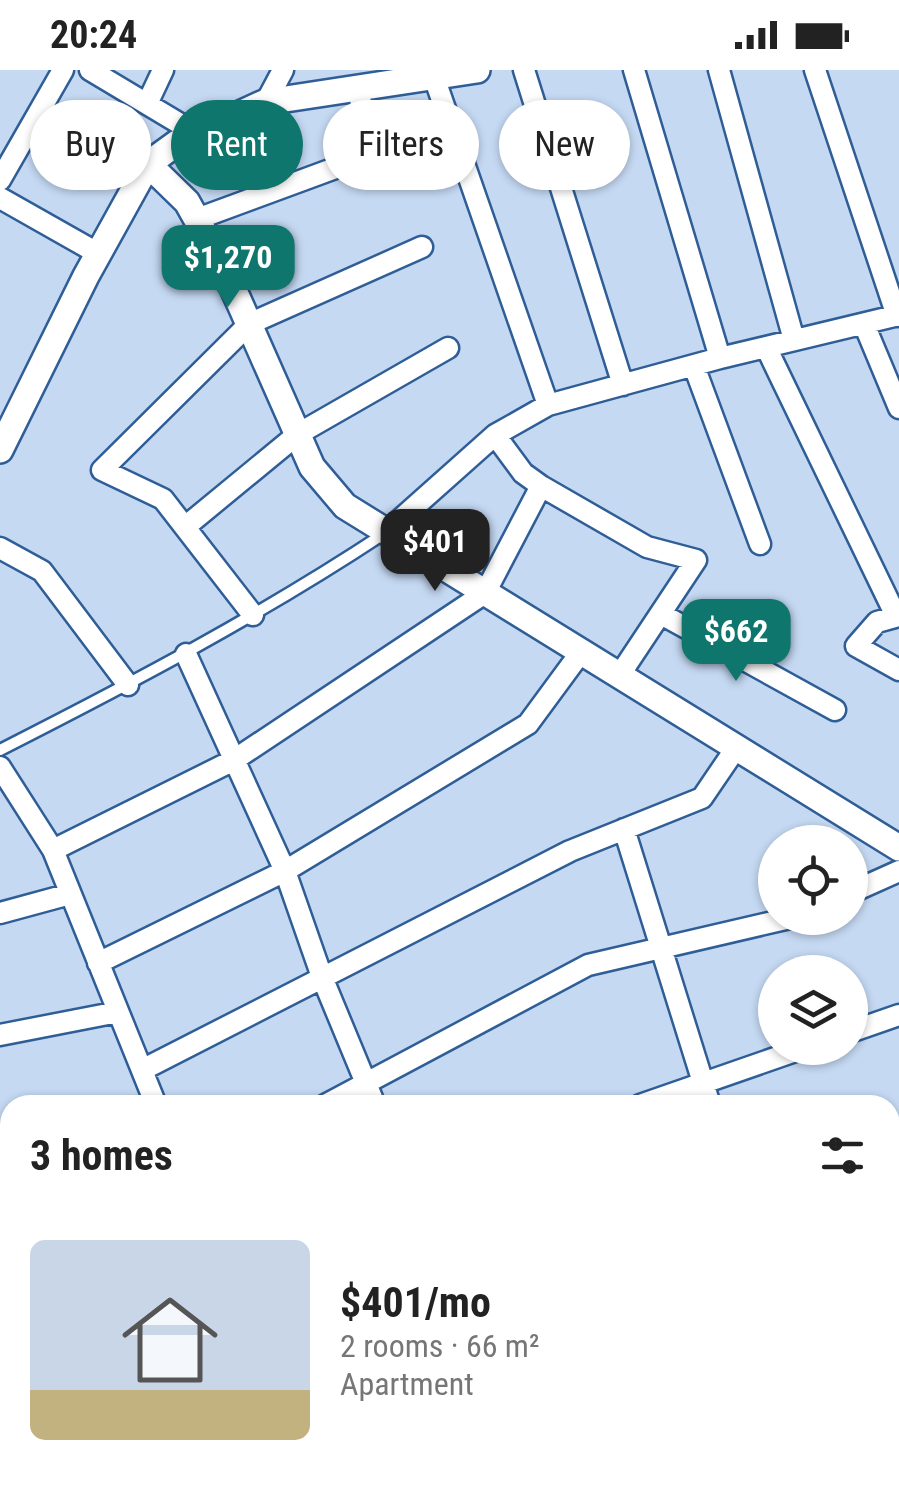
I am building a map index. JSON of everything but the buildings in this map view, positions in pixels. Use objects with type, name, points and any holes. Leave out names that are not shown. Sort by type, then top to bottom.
[{"type":"street","points":[[0,180],[63,70]]},
{"type":"street","points":[[90,70],[140,100]]},
{"type":"street","points":[[149,100],[164,70]]},
{"type":"street","points":[[267,100],[283,70]]},
{"type":"street","points":[[279,100],[477,70]]},
{"type":"street","points":[[524,70],[623,385]]},
{"type":"street","points":[[634,70],[720,358]]},
{"type":"street","points":[[719,70],[794,340]]},
{"type":"street","points":[[385,533],[495,435],[548,406],[720,358],[898,315],[815,70]]},
{"type":"street","points":[[434,77],[548,406]]},
{"type":"street","points":[[196,219],[376,154],[357,88]]},
{"type":"street","points":[[151,167],[186,202],[196,219],[225,270],[312,467],[345,506],[899,848]]},
{"type":"street","points":[[0,450],[134,190]]},
{"type":"street","points":[[0,198],[98,254]]},
{"type":"street","points":[[253,616],[162,500],[102,470],[249,324],[422,247]]},
{"type":"street","points":[[864,324],[899,408]]},
{"type":"street","points":[[766,347],[898,616],[877,622],[856,646],[899,670]]},
{"type":"street","points":[[185,526],[298,434],[448,348]]},
{"type":"street","points":[[694,366],[760,544]]},
{"type":"street","points":[[495,435],[522,473],[541,486],[646,548],[696,560],[620,676]]},
{"type":"street","points":[[53,850],[234,760],[485,592],[541,486]]},
{"type":"street","points":[[0,548],[42,571],[128,685]]},
{"type":"street","points":[[660,614],[835,710]]},
{"type":"street","points":[[98,963],[285,872],[528,724],[581,652]]},
{"type":"street","points":[[186,654],[285,872],[371,1095]]},
{"type":"street","points":[[142,1070],[570,851],[702,798],[736,748]]},
{"type":"street","points":[[0,767],[53,850],[152,1095]]},
{"type":"street","points":[[624,829],[707,1095]]},
{"type":"street","points":[[868,885],[899,871]]},
{"type":"street","points":[[0,914],[70,894]]},
{"type":"street","points":[[344,1095],[588,965],[758,925]]},
{"type":"street","points":[[0,1036],[118,1012]]},
{"type":"street","points":[[868,1026],[899,1015]]},
{"type":"street","points":[[667,1095],[758,1063]]},
{"type":"lane","points":[[0,750],[186,654],[385,533]]}]
